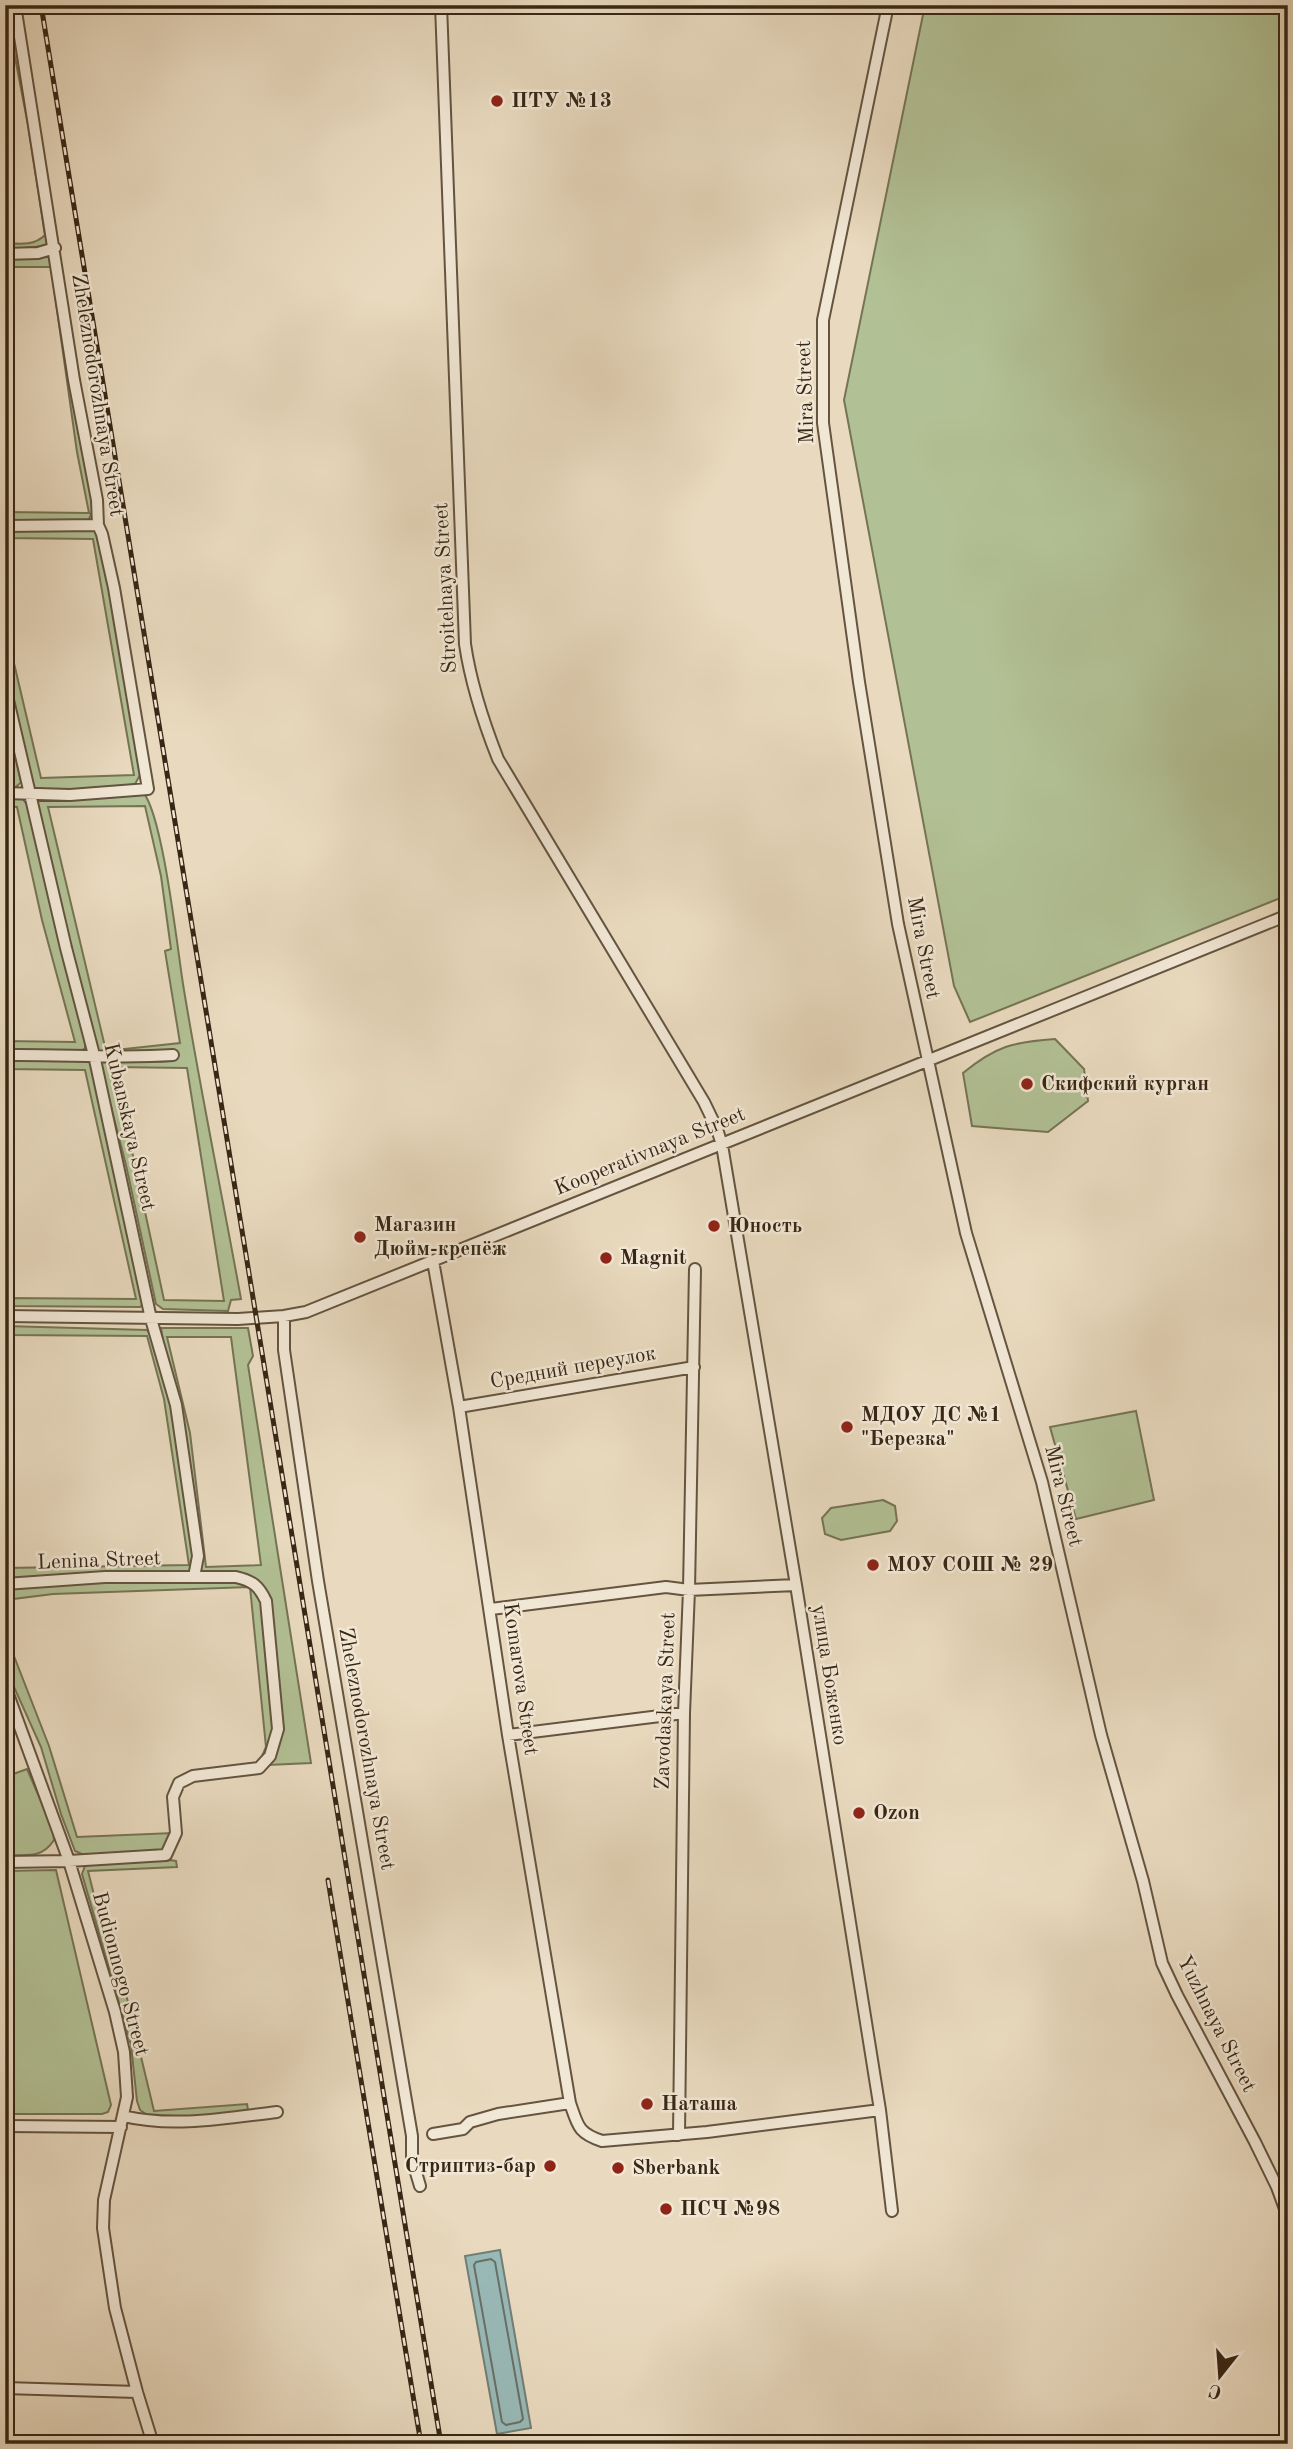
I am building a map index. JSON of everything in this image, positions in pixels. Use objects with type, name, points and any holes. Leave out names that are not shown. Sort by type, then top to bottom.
[{"type":"street","name":"Zheleznodorozhnaya Street","points":[[15,5],[74,380],[97,500],[98,526],[114,587],[148,789],[30,795]]},
{"type":"street","name":"Stroitelnaya Street","points":[[441,5],[465,644],[471,682],[498,759],[704,1102],[722,1145]]},
{"type":"street","name":"Mira Street","points":[[888,5],[823,320],[822,423],[859,682],[898,924],[927,1062],[966,1233],[1042,1482],[1101,1735],[1143,1881]]},
{"type":"street","points":[[5,254],[38,253],[55,248]]},
{"type":"street","points":[[5,526],[98,526]]},
{"type":"street","name":"Kubanskaya Street","points":[[5,687],[94,1055],[151,1319],[176,1405],[198,1556],[194,1577]]},
{"type":"street","points":[[5,793],[30,795]]},
{"type":"street","name":"Kooperativnaya Street","points":[[5,1316],[238,1319],[284,1317],[306,1312],[1288,915]]},
{"type":"street","points":[[5,1055],[94,1055],[132,1058],[173,1055]]},
{"type":"street","name":"улица Боженко","points":[[722,1145],[880,2110],[892,2211]]},
{"type":"street","name":"Komarova Street","points":[[432,1261],[459,1407],[508,1735],[570,2103],[579,2129],[589,2137],[602,2141],[679,2134]]},
{"type":"street","name":"Zavodaskaya Street","points":[[679,2134],[684,1713],[695,1269]]},
{"type":"street","name":"Zheleznodorozhnaya Street","points":[[284,1317],[284,1350],[318,1581],[412,2136],[412,2160],[420,2186]]},
{"type":"street","name":"Средний переулок","points":[[459,1407],[694,1367]]},
{"type":"street","name":"Lenina Street","points":[[5,1584],[105,1577],[194,1577]]},
{"type":"street","points":[[5,1862],[166,1856],[176,1833],[173,1797],[179,1783],[193,1776],[259,1768],[270,1756],[278,1729],[266,1601],[251,1580],[236,1577],[194,1577]]},
{"type":"street","points":[[491,1609],[666,1587],[689,1590],[796,1585]]},
{"type":"street","name":"Budionnogo Street","points":[[5,1686],[69,1861],[115,2012],[124,2052],[127,2097],[104,2200],[103,2228],[115,2308],[153,2444]]},
{"type":"street","points":[[508,1735],[684,1713]]},
{"type":"street","name":"Yuzhnaya Street","points":[[1143,1881],[1162,1963],[1266,2164],[1288,2217]]},
{"type":"street","points":[[433,2134],[463,2130],[470,2122],[498,2114],[570,2103]]},
{"type":"street","points":[[679,2134],[880,2110]]},
{"type":"street","points":[[5,2126],[122,2121],[203,2122],[277,2112]]},
{"type":"street","points":[[5,2388],[137,2392]]},
{"type":"green space","points":[[5,5],[13,5],[50,242],[44,246],[5,250],[5,243],[31,243],[45,235]]},
{"type":"green space","points":[[925,5],[1288,5],[1288,895],[970,1022],[954,986],[844,400]]},
{"type":"green space","points":[[51,254],[95,504],[89,519],[82,522],[5,523],[5,512],[89,513],[77,452],[51,267],[5,267],[5,257]]},
{"type":"green space","points":[[5,528],[95,529],[101,538],[140,775],[135,784],[98,791],[34,790],[5,671],[5,625],[41,778],[134,775],[93,539],[5,538]]},
{"type":"green space","points":[[5,708],[21,782],[8,789],[5,789],[5,777],[8,776],[5,764]]},
{"type":"green space","points":[[143,792],[150,806],[163,853],[183,984],[241,1299],[231,1300],[228,1311],[163,1309],[156,1304],[126,1165],[36,805],[38,799]],"holes":[[[145,806],[161,876],[171,949],[165,951],[180,1043],[106,1051],[48,807]],[[111,1067],[187,1068],[224,1301],[164,1300]]]},
{"type":"green space","points":[[5,796],[20,798],[29,809],[85,1042],[85,1048],[81,1051],[5,1051],[5,1041],[75,1042],[42,920],[17,807],[5,806]]},
{"type":"green space","points":[[1055,1039],[1084,1069],[1088,1101],[1048,1132],[972,1126],[963,1073],[985,1057],[1006,1047]]},
{"type":"green space","points":[[5,1057],[83,1059],[89,1062],[93,1069],[145,1303],[140,1307],[5,1306],[5,1298],[136,1299],[85,1070],[5,1069]]},
{"type":"green space","points":[[5,1326],[147,1330],[152,1337],[169,1389],[195,1557],[192,1569],[185,1574],[5,1580],[5,1568],[189,1565],[164,1399],[147,1336],[5,1335]]},
{"type":"green space","points":[[161,1328],[248,1328],[253,1356],[248,1365],[311,1763],[268,1765],[281,1703],[269,1596],[256,1580],[249,1576],[203,1572],[200,1568]],"holes":[[[167,1337],[231,1337],[261,1565],[206,1567],[190,1433]]]},
{"type":"green space","points":[[1136,1411],[1154,1500],[1076,1519],[1050,1427]]},
{"type":"green space","points":[[883,1500],[895,1506],[897,1521],[890,1531],[841,1540],[825,1534],[822,1518],[831,1508]]},
{"type":"green space","points":[[229,1579],[247,1581],[261,1595],[274,1733],[269,1751],[259,1763],[266,1747],[250,1587],[53,1594],[5,1600],[5,1586],[24,1584]]},
{"type":"green space","points":[[5,1633],[49,1746],[77,1837],[173,1833],[167,1850],[86,1856],[75,1851],[41,1747],[5,1667]]},
{"type":"green space","points":[[27,1769],[53,1829],[54,1840],[39,1853],[5,1855],[5,1777]]},
{"type":"green space","points":[[155,1858],[176,1861],[177,1867],[88,1871],[119,1965],[154,2111],[247,2104],[248,2110],[180,2118],[147,2115],[140,2110],[131,2045],[82,1874],[85,1866],[93,1863]]},
{"type":"green space","points":[[56,1870],[111,2105],[108,2112],[102,2114],[5,2114],[5,1871]]},
{"type":"water","points":[[500,2250],[531,2428],[497,2434],[465,2256]]},
{"type":"railway","points":[[41,5],[441,2444]]},
{"type":"railway","points":[[328,1880],[421,2444]]},
{"type":"place","name":"ПТУ №13","points":[[497,101]]},
{"type":"place","name":"Скифский курган","points":[[1027,1084]]},
{"type":"place","name":"Юность","points":[[714,1226]]},
{"type":"place","name":"Магазин Дюйм-крепёж","points":[[360,1237]]},
{"type":"place","name":"Magnit","points":[[606,1258]]},
{"type":"place","name":"МДОУ ДС №1 \"Березка\"","points":[[847,1427]]},
{"type":"place","name":"МОУ СОШ № 29","points":[[873,1565]]},
{"type":"place","name":"Ozon","points":[[859,1813]]},
{"type":"place","name":"Наташа","points":[[647,2104]]},
{"type":"place","name":"Стриптиз-бар","points":[[550,2166]]},
{"type":"place","name":"Sberbank","points":[[618,2168]]},
{"type":"place","name":"ПСЧ №98","points":[[666,2209]]}]
